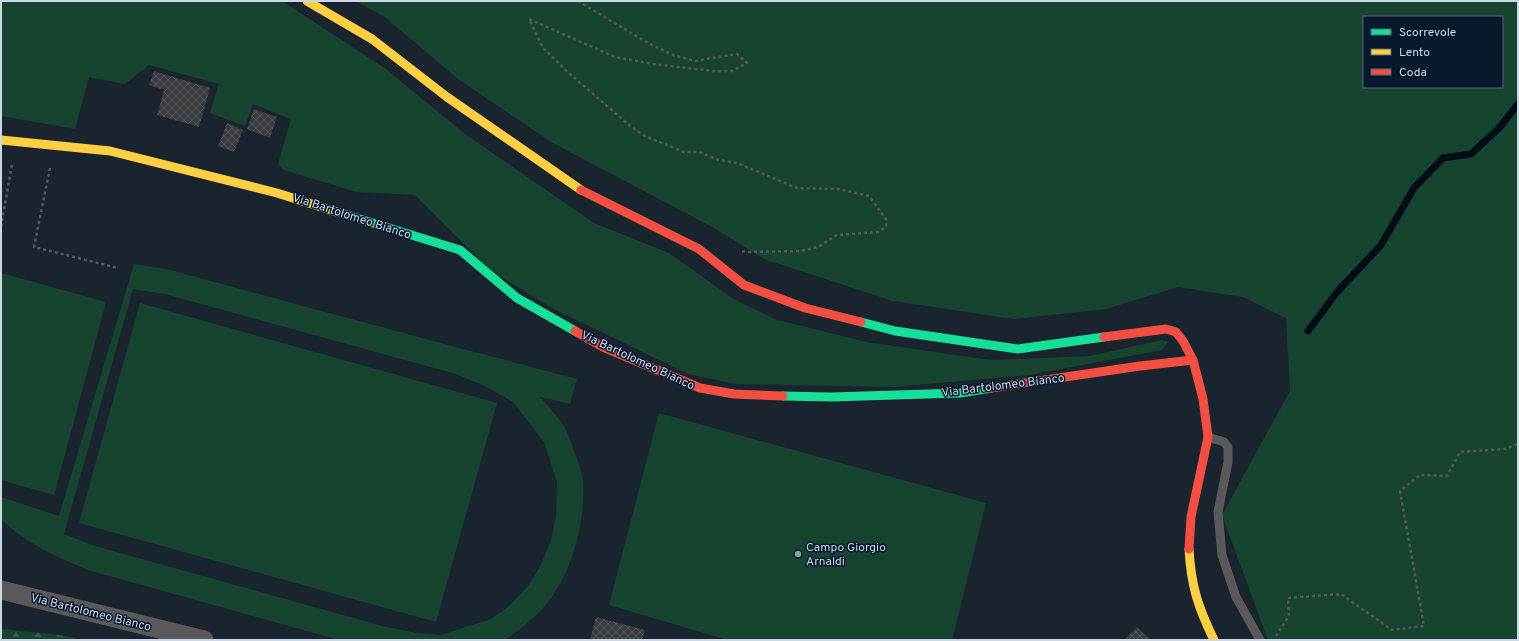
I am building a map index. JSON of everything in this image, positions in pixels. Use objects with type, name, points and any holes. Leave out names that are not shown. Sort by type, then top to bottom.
[{"type":"street","points":[[308,1],[372,39],[447,97],[577,188],[699,249],[744,285],[805,308],[895,331],[1018,349],[1166,329],[1171,330],[1181,338],[1193,360],[1203,399],[1208,437],[1191,517],[1189,541],[1190,567],[1194,591],[1201,614],[1214,640]]},
{"type":"street","name":"Via Bartolomeo Bianco","points":[[1,140],[110,151],[277,192],[460,250],[516,298],[603,347],[700,388],[734,394],[831,397],[960,393],[1140,366],[1193,360]]},
{"type":"street","name":"Via Bartolomeo Bianco","points":[[1,590],[204,640]]},
{"type":"lane","points":[[1208,437],[1224,442],[1228,447],[1228,462],[1218,512],[1222,555],[1236,597],[1260,640]]},
{"type":"path","points":[[578,1],[646,42],[673,55],[695,61],[737,54],[747,63],[732,71],[713,71],[653,64],[615,57],[529,19],[543,48],[570,74],[630,126],[645,136],[684,152],[699,152],[719,160],[736,163],[797,188],[839,188],[869,196],[886,220],[886,226],[879,232],[836,235],[818,247],[800,251],[746,252],[739,250]]},
{"type":"path","points":[[1,227],[16,141]]},
{"type":"path","points":[[45,167],[51,168],[34,247],[118,268]]},
{"type":"path","points":[[1273,640],[1289,616],[1288,598],[1341,594],[1392,630],[1424,626],[1400,491],[1420,475],[1447,476],[1460,452],[1505,449],[1518,444]]},
{"type":"green space","points":[[1,1],[282,1],[386,69],[465,134],[594,223],[669,253],[735,300],[777,320],[866,342],[991,360],[1090,356],[1162,340],[1168,342],[1162,350],[1029,375],[893,387],[736,384],[688,374],[554,309],[491,271],[415,195],[357,192],[284,170],[278,164],[291,119],[253,104],[245,126],[210,113],[219,84],[149,65],[125,84],[89,77],[75,129],[1,116]]},
{"type":"green space","points":[[356,1],[1518,1],[1518,640],[1268,640],[1222,515],[1290,391],[1286,318],[1243,297],[1178,287],[1106,309],[1014,319],[893,301],[764,259],[714,228],[551,142],[458,79],[386,18]]},
{"type":"green space","points":[[134,264],[170,270],[577,379],[570,404],[540,397],[564,426],[573,447],[583,479],[582,511],[576,544],[564,575],[548,602],[517,632],[505,640],[339,640],[88,570],[42,549],[10,528],[1,519],[1,497],[59,516]],"holes":[[[133,289],[165,294],[456,374],[485,386],[513,402],[544,442],[557,482],[556,517],[551,540],[540,567],[528,586],[509,606],[491,619],[441,635],[417,633],[386,627],[95,546],[64,534]]]},
{"type":"green space","points":[[1,273],[106,302],[54,495],[1,480]]},
{"type":"green space","points":[[140,303],[497,403],[436,622],[79,523]]},
{"type":"green space","name":"Campo Giorgio Arnaldi","points":[[659,413],[986,503],[952,640],[728,640],[609,605]]},
{"type":"green space","points":[[1,629],[67,636],[81,640],[1,640]]},
{"type":"building","points":[[154,71],[210,88],[199,127],[157,115],[164,90],[149,85]]},
{"type":"building","points":[[254,109],[277,117],[270,138],[247,129]]},
{"type":"building","points":[[227,123],[243,130],[234,152],[218,146]]},
{"type":"building","points":[[596,617],[645,630],[642,640],[590,640]]},
{"type":"building","points":[[1137,627],[1151,640],[1124,640]]},
{"type":"waterway","points":[[1308,331],[1338,291],[1381,245],[1414,188],[1443,158],[1471,154],[1500,127],[1518,104]]},
{"type":"traffic: fast","points":[[337,212],[460,250],[517,298],[575,331]]},
{"type":"traffic: fast","points":[[861,322],[895,331],[1018,349],[1104,337]]},
{"type":"traffic: fast","points":[[783,396],[831,397],[960,393],[991,388]]},
{"type":"traffic: slow","points":[[307,1],[372,39],[447,97],[581,190]]},
{"type":"traffic: slow","points":[[1,140],[110,151],[277,193],[337,212]]},
{"type":"traffic: slow","points":[[1189,549],[1196,596],[1214,640]]},
{"type":"traffic: jam","points":[[581,190],[699,249],[744,285],[805,308],[861,322]]},
{"type":"traffic: jam","points":[[1104,337],[1166,329],[1176,332],[1183,341],[1193,360],[1203,399],[1208,437],[1191,517],[1189,549]]},
{"type":"traffic: jam","points":[[575,331],[603,347],[700,388],[734,394],[783,396]]},
{"type":"traffic: jam","points":[[991,388],[1140,366],[1193,360]]},
{"type":"place","name":"Campo Giorgio Arnaldi","points":[[798,554]]}]
